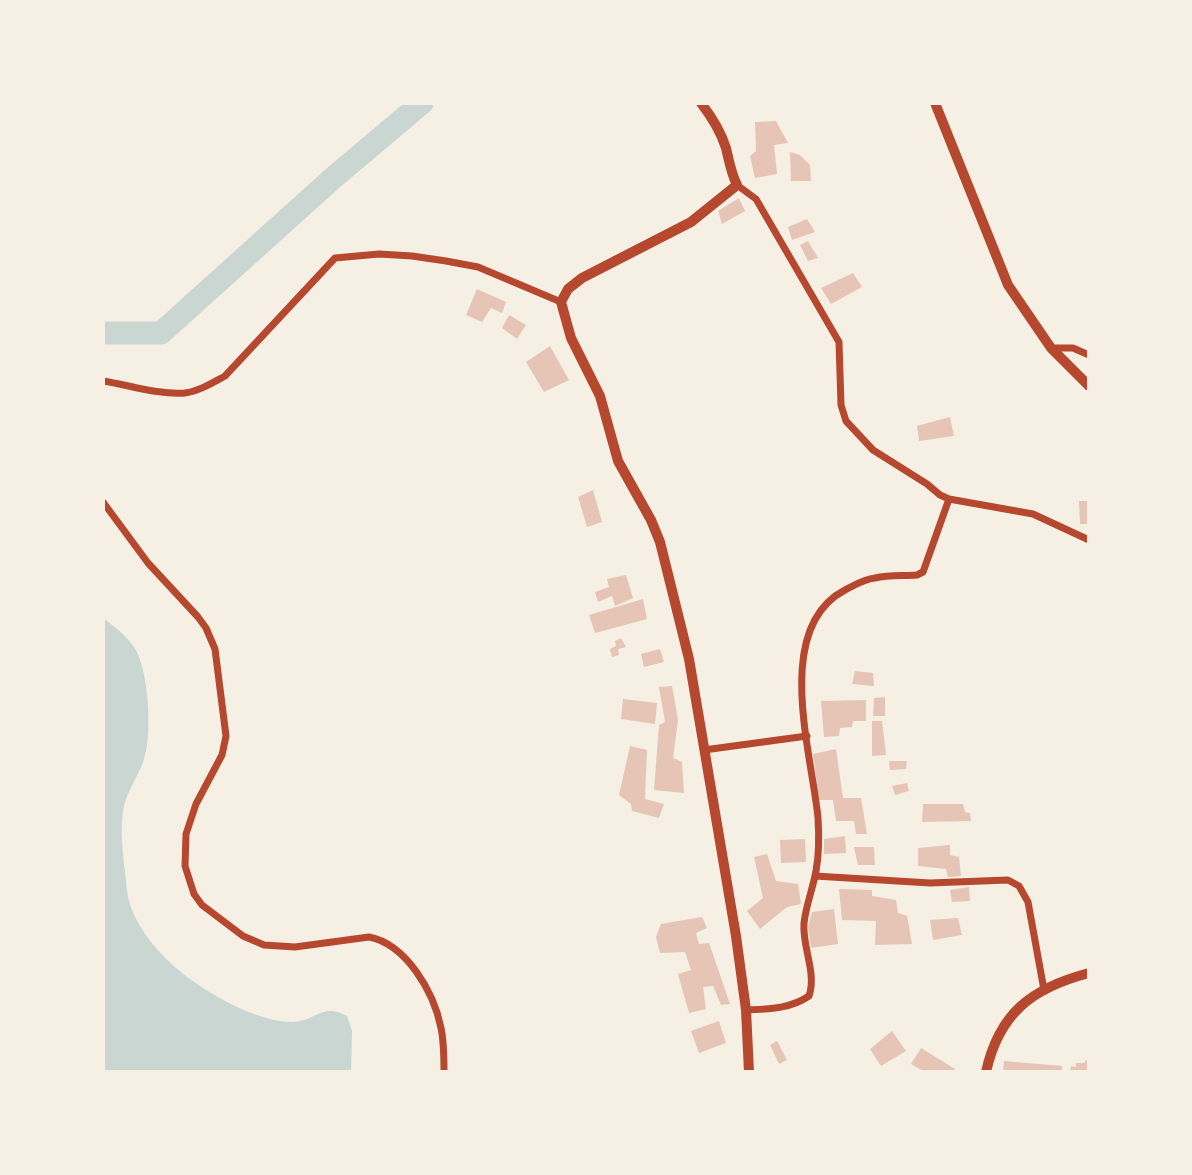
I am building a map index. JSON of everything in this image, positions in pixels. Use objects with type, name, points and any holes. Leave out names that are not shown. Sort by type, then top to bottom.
[{"type":"street","points":[[701,103],[712,117],[725,146],[737,185],[756,199],[839,342],[841,405],[846,421],[873,450],[940,495],[1032,514],[1089,540]]},
{"type":"street","points":[[935,103],[1008,285],[1051,348],[1089,386]]},
{"type":"street","points":[[737,185],[691,222],[582,278],[568,289],[561,302],[572,338],[600,396],[618,461],[652,520],[660,542],[689,659],[736,936],[746,1010],[749,1072]]},
{"type":"street","points":[[103,381],[185,393],[225,376],[335,258],[379,254],[412,256],[478,267],[561,302]]},
{"type":"street","points":[[1051,348],[1073,348],[1089,355]]},
{"type":"street","points":[[746,1010],[774,1009],[794,1004],[809,996],[812,987],[804,924],[815,876],[818,819],[808,761],[800,683],[807,638],[824,605],[835,595],[861,581],[917,575],[923,572],[949,499]]},
{"type":"street","points":[[103,502],[148,563],[198,617],[215,649],[226,736],[222,755],[196,804],[186,834],[185,866],[194,894],[202,905],[243,936],[264,946],[295,947],[369,937],[380,939],[396,948],[411,966],[434,1003],[443,1042],[444,1072]]},
{"type":"street","points":[[704,751],[807,736]]},
{"type":"street","points":[[815,876],[930,883],[1008,880],[1019,887],[1028,902],[1044,990]]},
{"type":"street","points":[[986,1072],[997,1035],[1011,1014],[1044,990],[1089,974]]},
{"type":"shaded area","points":[[103,618],[134,647],[146,686],[149,720],[146,751],[126,800],[122,828],[128,896],[145,934],[162,955],[181,972],[212,994],[239,1008],[266,1018],[292,1022],[331,1011],[347,1016],[352,1031],[351,1072],[103,1072]]},
{"type":"building","points":[[776,121],[788,143],[774,145],[777,174],[755,178],[750,156],[756,151],[755,122]]},
{"type":"building","points":[[790,152],[800,155],[810,165],[811,181],[791,181]]},
{"type":"building","points":[[739,198],[745,211],[722,224],[718,211]]},
{"type":"building","points":[[807,219],[815,232],[792,240],[788,227]]},
{"type":"building","points":[[808,241],[818,258],[808,261],[800,245]]},
{"type":"building","points":[[853,273],[862,287],[831,304],[821,288]]},
{"type":"building","points":[[477,289],[506,302],[502,313],[491,308],[482,322],[466,315]]},
{"type":"building","points":[[509,315],[526,325],[517,339],[502,328]]},
{"type":"building","points":[[550,346],[569,380],[544,392],[526,362]]},
{"type":"building","points":[[950,417],[954,436],[919,441],[917,426]]},
{"type":"building","points":[[593,490],[602,522],[587,527],[578,497]]},
{"type":"building","points":[[1079,501],[1089,501],[1089,524],[1080,524]]},
{"type":"building","points":[[626,575],[633,598],[615,606],[612,596],[598,602],[595,592],[609,587],[607,579]]},
{"type":"building","points":[[643,599],[647,619],[595,633],[589,615]]},
{"type":"building","points":[[621,638],[626,647],[618,649],[619,655],[612,657],[610,649],[616,646],[615,641]]},
{"type":"building","points":[[660,649],[664,662],[644,667],[641,654]]},
{"type":"building","points":[[855,671],[873,673],[874,686],[852,684]]},
{"type":"building","points":[[672,686],[678,720],[673,758],[682,762],[684,793],[654,790],[659,725],[665,722],[659,687]]},
{"type":"building","points":[[885,697],[885,716],[873,716],[874,698]]},
{"type":"building","points":[[623,699],[657,703],[655,724],[621,719]]},
{"type":"building","points":[[866,700],[866,721],[853,721],[852,727],[840,728],[839,736],[824,737],[821,701]]},
{"type":"building","points":[[872,721],[882,721],[886,755],[872,756]]},
{"type":"building","points":[[630,746],[647,750],[645,799],[664,804],[659,818],[632,811],[631,804],[619,795]]},
{"type":"building","points":[[836,749],[843,798],[861,798],[867,834],[856,834],[854,821],[836,821],[833,800],[819,800],[813,754]]},
{"type":"building","points":[[889,761],[907,761],[906,769],[890,770]]},
{"type":"building","points":[[907,783],[909,791],[895,795],[892,786]]},
{"type":"building","points":[[923,804],[963,804],[965,812],[970,813],[971,821],[922,822]]},
{"type":"building","points":[[845,836],[846,853],[824,854],[824,839]]},
{"type":"building","points":[[805,839],[806,862],[781,863],[780,840]]},
{"type":"building","points":[[950,845],[950,855],[959,857],[961,876],[948,877],[946,869],[918,866],[918,848]]},
{"type":"building","points":[[854,847],[874,847],[875,865],[858,865]]},
{"type":"building","points":[[767,854],[776,881],[798,884],[801,904],[787,907],[760,929],[747,911],[763,898],[754,857]]},
{"type":"building","points":[[969,887],[970,901],[952,902],[950,890]]},
{"type":"building","points":[[839,889],[872,890],[872,896],[896,900],[898,913],[907,916],[912,944],[875,945],[876,921],[842,920]]},
{"type":"building","points":[[834,909],[838,944],[811,948],[808,927],[812,912]]},
{"type":"building","points":[[702,917],[707,928],[696,933],[699,944],[709,943],[730,1004],[721,1005],[713,986],[703,987],[706,1009],[689,1013],[678,974],[691,970],[685,952],[660,953],[656,937],[661,924]]},
{"type":"building","points":[[958,918],[962,935],[933,940],[930,920]]},
{"type":"building","points":[[719,1021],[726,1043],[699,1053],[691,1031]]},
{"type":"building","points":[[892,1031],[906,1051],[881,1066],[870,1049]]},
{"type":"building","points":[[777,1041],[787,1060],[779,1064],[770,1045]]},
{"type":"building","points":[[921,1048],[955,1069],[953,1072],[925,1072],[911,1064]]},
{"type":"building","points":[[1089,1060],[1089,1072],[1070,1072],[1071,1066],[1076,1067],[1076,1063],[1084,1063]]},
{"type":"building","points":[[1004,1061],[1062,1066],[1062,1072],[1003,1072]]},
{"type":"waterway","points":[[103,333],[161,333],[333,178],[422,103]]}]
